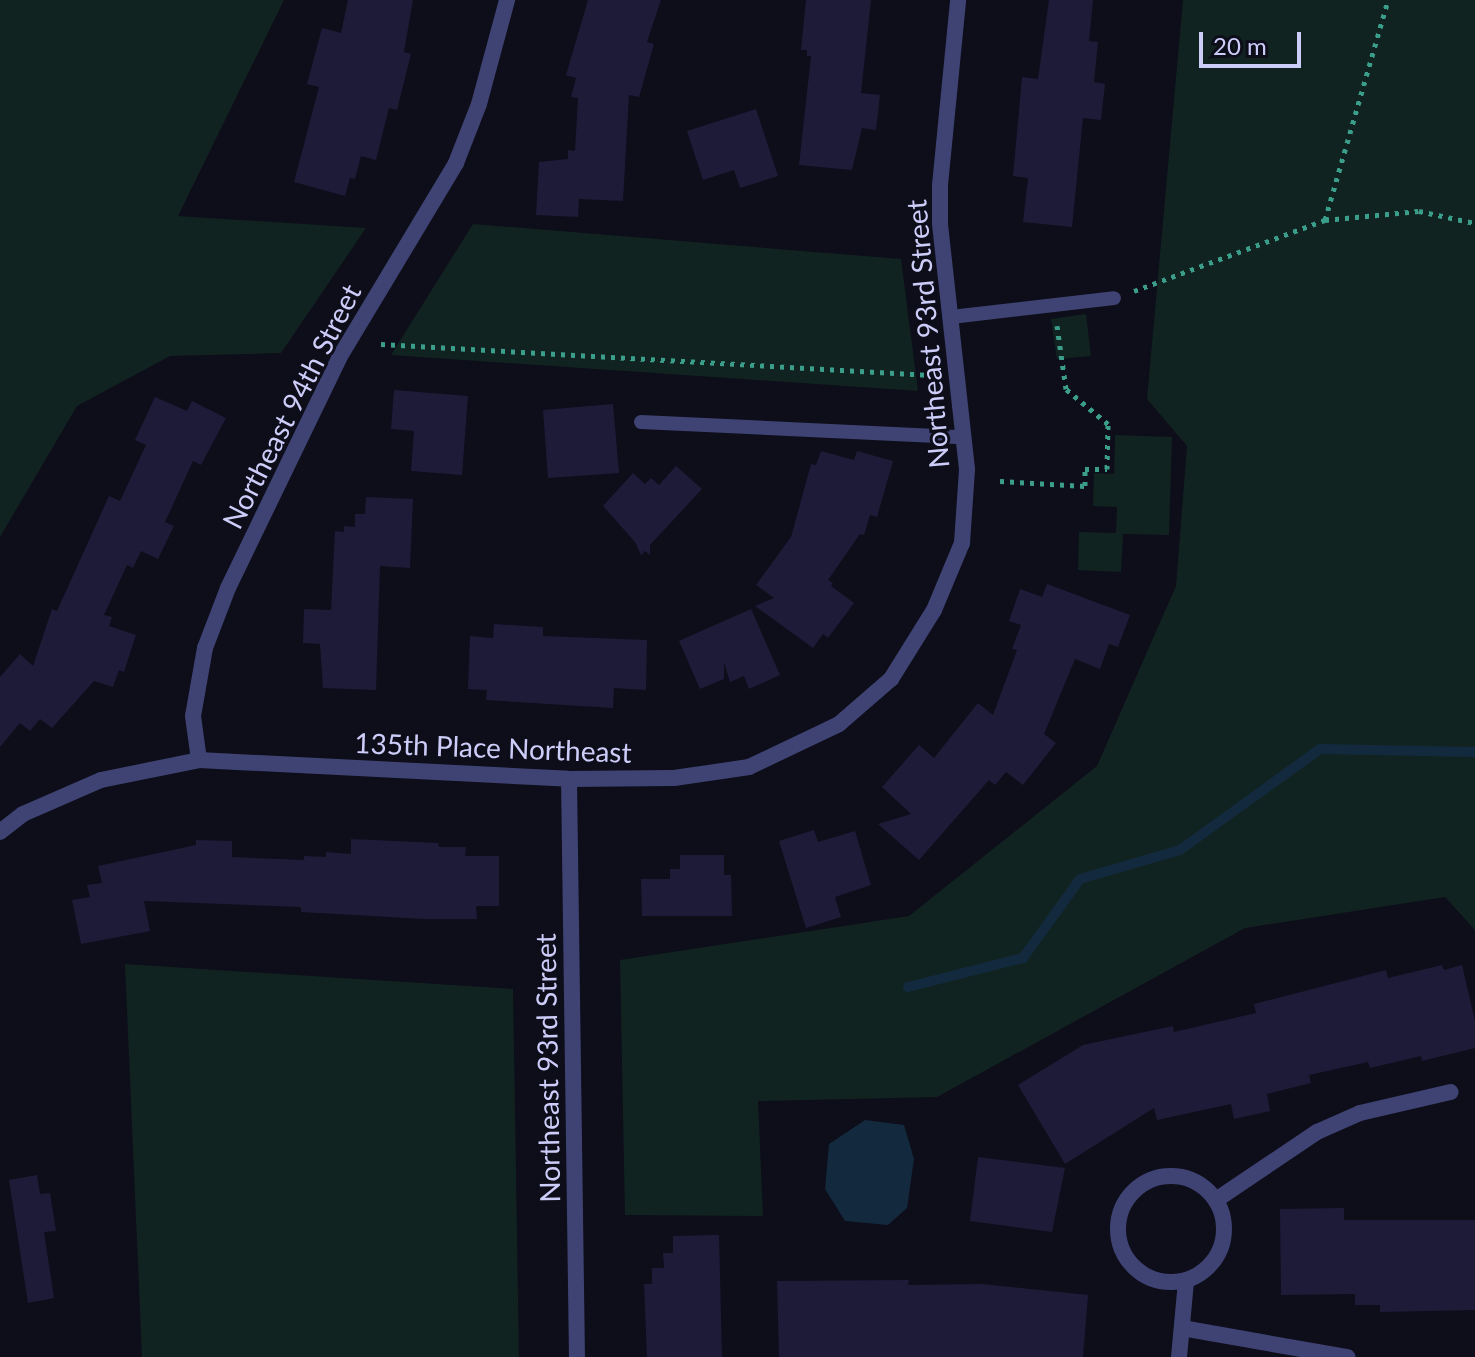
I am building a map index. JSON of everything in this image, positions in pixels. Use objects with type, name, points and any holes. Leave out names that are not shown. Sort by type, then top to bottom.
[{"type":"street","name":"Northeast 94th Street","points":[[199,760],[193,716],[202,661],[228,588],[339,358],[456,163],[479,104],[507,0]]},
{"type":"street","name":"Northeast 93rd Street","points":[[934,610],[962,543],[967,469],[940,223],[940,185],[958,0]]},
{"type":"street","name":"135th Place Northeast","points":[[0,832],[23,814],[101,780],[199,760],[569,779],[674,778],[749,767],[839,724],[891,679],[934,610]]},
{"type":"street","name":"Northeast 93rd Street","points":[[569,779],[577,1357]]},
{"type":"street","points":[[1216,1200],[1317,1132],[1360,1113],[1451,1092]]},
{"type":"street","points":[[1169,1176],[1187,1178],[1203,1187],[1216,1200],[1222,1215],[1221,1248],[1201,1273],[1186,1281],[1150,1279],[1135,1269],[1124,1255],[1118,1237],[1119,1220],[1125,1202],[1144,1184],[1169,1176]]},
{"type":"street","points":[[1179,1357],[1186,1281]]},
{"type":"street","points":[[1182,1328],[1347,1357]]},
{"type":"lane","points":[[951,317],[1114,298]]},
{"type":"lane","points":[[641,422],[963,437]]},
{"type":"path","points":[[1325,220],[1388,0]]},
{"type":"path","points":[[1114,298],[1325,220],[1419,211],[1475,223]]},
{"type":"path","points":[[1000,481],[1085,486],[1085,469],[1107,469],[1108,424],[1066,389],[1054,305]]},
{"type":"path","points":[[381,344],[930,375]]},
{"type":"green space","points":[[0,0],[284,0],[178,216],[366,228],[281,353],[170,356],[77,406],[0,537]]},
{"type":"green space","points":[[1183,0],[1475,0],[1475,930],[1445,897],[1245,928],[937,1097],[758,1101],[763,1216],[625,1215],[620,960],[909,916],[1097,766],[1176,586],[1187,446],[1147,399]]},
{"type":"green space","points":[[473,224],[901,259],[918,391],[391,355]]},
{"type":"green space","points":[[1086,314],[1091,356],[1057,359],[1051,319]]},
{"type":"green space","points":[[1115,435],[1172,437],[1169,535],[1123,534],[1121,572],[1078,570],[1079,532],[1116,533],[1117,507],[1093,506],[1094,473],[1114,474]]},
{"type":"green space","points":[[125,964],[513,989],[519,1357],[142,1357]]},
{"type":"water","points":[[865,1120],[904,1125],[914,1159],[907,1208],[888,1225],[845,1221],[825,1189],[829,1144]]},
{"type":"building","points":[[348,0],[413,0],[404,52],[411,54],[397,110],[389,108],[376,160],[361,156],[355,179],[350,178],[345,196],[294,182],[319,87],[307,84],[322,28],[341,33]]},
{"type":"building","points":[[588,0],[661,0],[647,42],[654,44],[639,97],[629,95],[623,201],[579,199],[578,217],[536,215],[539,162],[568,159],[568,150],[575,151],[578,98],[571,97],[576,78],[566,75]]},
{"type":"building","points":[[806,0],[871,0],[861,93],[880,95],[876,130],[862,128],[852,170],[799,165],[811,56],[807,56],[807,50],[801,50]]},
{"type":"building","points":[[1049,0],[1093,0],[1089,41],[1098,42],[1094,82],[1105,84],[1101,120],[1083,118],[1072,227],[1023,222],[1028,178],[1013,176],[1022,77],[1038,79]]},
{"type":"building","points":[[756,109],[778,176],[740,188],[734,170],[703,180],[687,131]]},
{"type":"building","points":[[394,390],[468,396],[462,475],[411,471],[414,431],[391,429]]},
{"type":"building","points":[[155,397],[187,411],[192,401],[226,418],[201,465],[193,461],[165,522],[174,526],[158,559],[141,551],[133,568],[127,565],[104,615],[112,617],[109,626],[136,635],[124,672],[119,670],[113,687],[94,681],[52,728],[40,719],[30,731],[20,723],[0,747],[0,677],[20,654],[33,666],[52,609],[57,611],[109,496],[120,501],[146,445],[135,440]]},
{"type":"building","points":[[613,404],[619,473],[548,478],[543,410]]},
{"type":"building","points":[[821,451],[854,460],[857,451],[893,461],[877,517],[870,515],[864,535],[860,534],[828,580],[833,583],[831,586],[854,603],[828,638],[823,634],[813,648],[755,606],[774,598],[756,585],[791,537],[811,464],[816,465]]},
{"type":"building","points":[[676,466],[702,489],[650,545],[650,555],[645,551],[641,555],[635,542],[603,506],[633,473],[645,484],[651,478],[659,485]]},
{"type":"building","points":[[366,497],[413,499],[410,568],[380,566],[376,690],[323,688],[320,644],[303,643],[304,609],[331,610],[335,531],[344,532],[344,526],[355,527],[355,514],[365,514]]},
{"type":"building","points":[[1047,584],[1130,615],[1118,647],[1109,644],[1100,669],[1075,659],[1044,734],[1056,743],[1023,785],[1006,772],[995,785],[989,780],[919,860],[878,824],[911,814],[882,787],[919,745],[934,758],[978,703],[993,715],[1017,650],[1012,649],[1021,625],[1009,621],[1020,589],[1042,597]]},
{"type":"building","points":[[751,609],[780,675],[749,689],[744,676],[730,682],[724,662],[724,679],[700,689],[679,641]]},
{"type":"building","points":[[494,624],[543,627],[543,636],[647,640],[646,690],[614,688],[613,708],[486,700],[487,690],[468,689],[470,636],[493,638]]},
{"type":"building","points":[[814,830],[818,842],[855,831],[871,885],[835,897],[841,917],[806,928],[779,841]]},
{"type":"building","points":[[351,839],[438,843],[439,847],[466,847],[465,856],[499,856],[499,906],[476,906],[477,919],[425,919],[301,912],[301,907],[144,901],[150,931],[81,944],[72,900],[90,897],[87,885],[102,883],[98,866],[196,845],[196,840],[232,841],[232,857],[304,860],[304,856],[326,857],[326,852],[351,854]]},
{"type":"building","points":[[680,855],[724,855],[724,875],[731,875],[732,916],[642,916],[641,879],[670,879],[670,869],[680,869]]},
{"type":"building","points":[[1442,965],[1444,970],[1462,965],[1475,1021],[1475,1048],[1422,1061],[1421,1056],[1370,1068],[1368,1062],[1309,1075],[1311,1083],[1267,1094],[1270,1111],[1234,1119],[1231,1104],[1157,1120],[1154,1108],[1065,1164],[1018,1085],[1083,1045],[1173,1026],[1174,1032],[1256,1013],[1254,1004],[1386,970],[1388,978]]},
{"type":"building","points":[[978,1157],[1065,1168],[1052,1232],[970,1221]]},
{"type":"building","points":[[37,1175],[40,1194],[50,1193],[56,1231],[44,1232],[54,1298],[28,1303],[9,1180]]},
{"type":"building","points":[[1344,1208],[1344,1220],[1475,1220],[1475,1310],[1380,1312],[1380,1305],[1355,1305],[1355,1294],[1281,1295],[1280,1209]]},
{"type":"building","points":[[719,1235],[722,1357],[647,1357],[644,1284],[652,1284],[652,1268],[664,1268],[663,1253],[673,1253],[673,1236]]},
{"type":"building","points":[[909,1280],[908,1285],[982,1284],[1088,1295],[1083,1357],[779,1357],[777,1281]]},
{"type":"waterway","points":[[908,987],[1023,958],[1080,879],[1180,850],[1320,749],[1475,752]]}]
